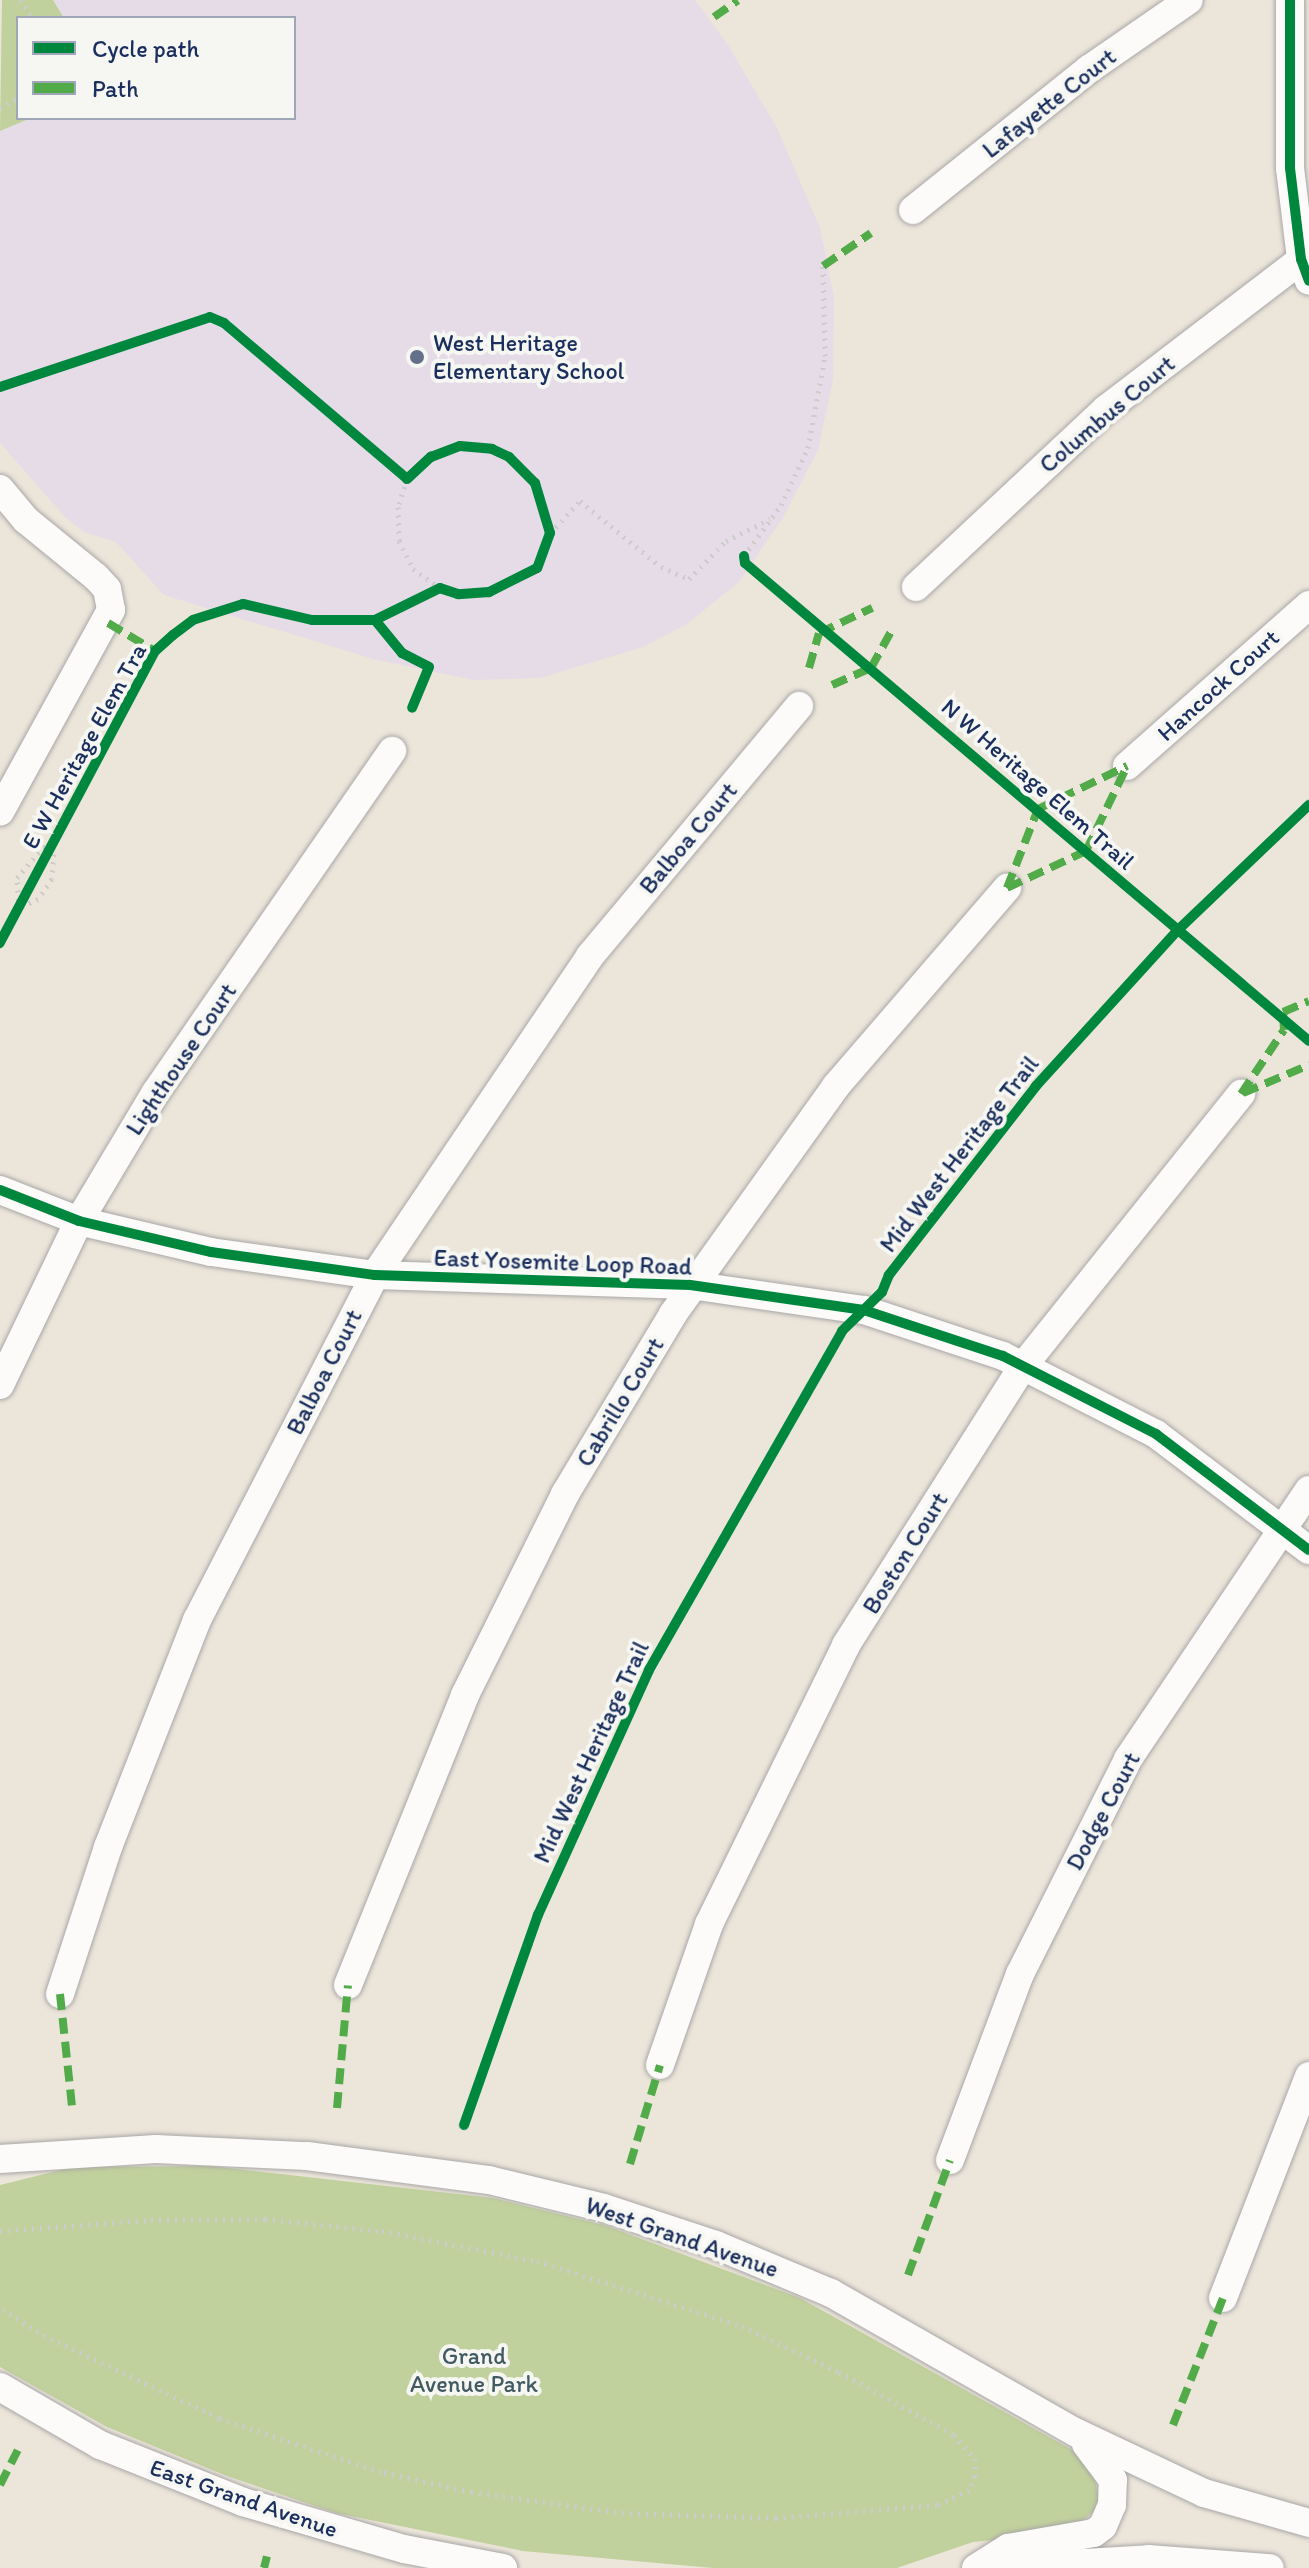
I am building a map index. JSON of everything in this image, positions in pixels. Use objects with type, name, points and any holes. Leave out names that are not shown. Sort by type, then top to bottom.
[{"type":"street","name":"Lafayette Court","points":[[913,210],[1089,69],[1189,0]]},
{"type":"street","points":[[1290,0],[1290,168],[1306,265]]},
{"type":"street","name":"Columbus Court","points":[[916,587],[1106,409],[1306,265]]},
{"type":"street","points":[[0,489],[43,535],[96,577],[107,589],[111,610],[0,812]]},
{"type":"street","name":"Hancock Court","points":[[1127,766],[1309,605]]},
{"type":"street","name":"Balboa Court","points":[[60,1994],[108,1847],[197,1620],[375,1275],[590,956],[799,706]]},
{"type":"street","name":"Lighthouse Court","points":[[0,1385],[79,1221],[156,1092],[392,751]]},
{"type":"street","name":"Cabrillo Court","points":[[348,1985],[465,1695],[565,1494],[690,1285],[836,1086],[1007,888]]},
{"type":"street","name":"Boston Court","points":[[660,2065],[709,1924],[846,1645],[1023,1366],[1241,1094]]},
{"type":"street","name":"East Yosemite Loop Road","points":[[0,1190],[79,1221],[211,1252],[375,1275],[690,1285],[864,1310],[1023,1366],[1156,1434],[1309,1550]]},
{"type":"street","name":"Dodge Court","points":[[950,2160],[1020,1974],[1128,1759],[1281,1526],[1309,1490]]},
{"type":"street","points":[[1223,2298],[1309,2076]]},
{"type":"street","name":"West Grand Avenue","points":[[0,2159],[156,2149],[307,2156],[489,2180],[604,2208],[716,2245],[831,2293],[1075,2432],[1204,2493],[1309,2523]]},
{"type":"street","name":"East Grand Avenue","points":[[0,2387],[100,2445],[243,2502],[404,2549],[503,2568]]},
{"type":"street","points":[[976,2568],[1008,2548],[1094,2533],[1103,2526],[1112,2505],[1113,2480],[1075,2432]]},
{"type":"street","points":[[999,2568],[1149,2559],[1270,2568]]},
{"type":"path","points":[[20,0],[32,16]]},
{"type":"path","points":[[757,573],[744,556],[771,519],[798,473],[815,422],[825,356],[823,266]]},
{"type":"path","points":[[396,470],[411,475],[398,507],[399,541],[413,569],[444,589]]},
{"type":"path","points":[[549,538],[580,501],[661,567],[689,579],[726,541],[771,519]]},
{"type":"path","points":[[545,517],[549,538]]},
{"type":"path","points":[[426,596],[444,589]]},
{"type":"path","points":[[51,847],[55,866],[47,890],[19,908],[15,888],[23,865],[51,847]]},
{"type":"path","points":[[0,2231],[151,2220],[265,2219],[382,2231],[537,2261],[742,2326],[839,2372],[954,2435],[975,2459],[975,2476],[969,2490],[937,2505],[776,2518],[624,2513],[472,2492],[381,2472],[219,2418],[59,2343],[0,2308]]},
{"type":"shaded area","name":"West Heritage Elementary School","points":[[53,0],[695,0],[728,45],[777,128],[820,228],[834,298],[833,380],[818,450],[784,516],[739,582],[687,624],[643,647],[540,678],[473,680],[373,659],[164,595],[116,542],[84,532],[65,517],[0,443],[0,131],[26,120],[296,120],[296,16],[63,16]]},
{"type":"green space","points":[[2,0],[53,0],[63,16],[16,16],[16,120],[26,120],[0,131]]},
{"type":"green space","name":"Grand Avenue Park","points":[[210,2166],[493,2198],[604,2225],[800,2298],[1085,2457],[1093,2469],[1099,2499],[1093,2512],[1069,2533],[973,2542],[897,2568],[713,2568],[523,2551],[336,2513],[227,2476],[107,2427],[0,2367],[0,2185],[73,2167]]},
{"type":"marked path","points":[[714,17],[738,0]]},
{"type":"marked path","points":[[823,266],[871,233]]},
{"type":"marked path","points":[[809,668],[819,633],[872,608]]},
{"type":"marked path","points":[[108,623],[155,651]]},
{"type":"marked path","points":[[832,685],[871,668],[893,628]]},
{"type":"marked path","points":[[1007,888],[1038,809],[1127,766]]},
{"type":"marked path","points":[[1007,888],[1086,851],[1127,766]]},
{"type":"marked path","points":[[1241,1094],[1284,1030],[1283,1012],[1309,1001]]},
{"type":"marked path","points":[[1243,1093],[1309,1065]]},
{"type":"marked path","points":[[337,2108],[348,1985]]},
{"type":"marked path","points":[[60,1994],[72,2106]]},
{"type":"marked path","points":[[630,2164],[660,2065]]},
{"type":"marked path","points":[[908,2275],[950,2160]]},
{"type":"marked path","points":[[1173,2425],[1223,2298]]},
{"type":"marked path","points":[[0,2485],[18,2450]]},
{"type":"marked path","points":[[264,2568],[267,2556]]},
{"type":"cycle path","points":[[1290,0],[1290,168],[1301,259],[1309,281]]},
{"type":"cycle path","name":"E W Heritage Elem Tra","points":[[0,387],[210,317],[224,323],[407,479],[431,457],[460,446],[492,449],[509,457],[535,483],[550,533],[537,568],[489,592],[458,594],[440,588],[375,620],[312,620],[243,604],[193,620],[155,651],[0,943]]},
{"type":"cycle path","name":"N W Heritage Elem Trail","points":[[744,556],[745,563],[1309,1041]]},
{"type":"cycle path","points":[[375,620],[402,653],[429,667],[412,708]]},
{"type":"cycle path","name":"Mid West Heritage Trail","points":[[464,2125],[538,1915],[649,1670],[842,1331],[882,1292],[889,1275],[1036,1086],[1178,930],[1309,805]]},
{"type":"cycle path","points":[[0,1190],[79,1221],[211,1252],[375,1275],[690,1285],[864,1310],[1003,1356],[1156,1434],[1309,1550]]},
{"type":"place","name":"West Heritage Elementary School","points":[[417,357]]}]
